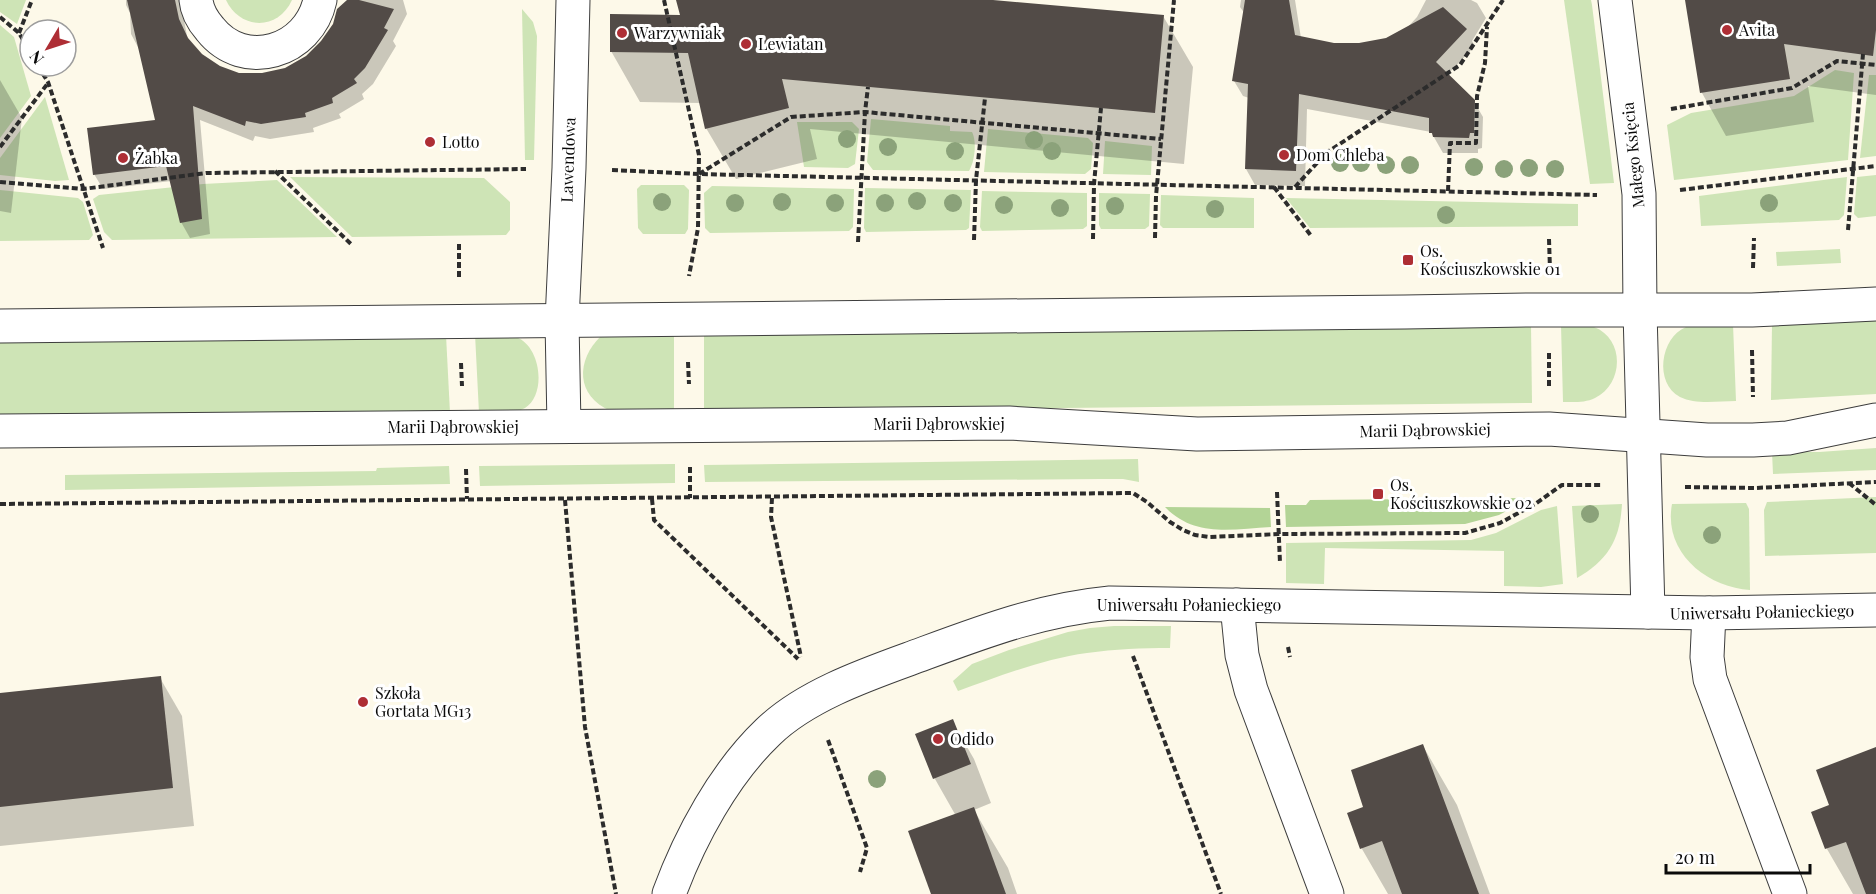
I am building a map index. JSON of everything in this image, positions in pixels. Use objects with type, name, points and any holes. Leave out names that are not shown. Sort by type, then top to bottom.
[{"type":"street","points":[[196,0],[203,21],[214,34],[227,44],[243,51],[260,52],[277,50],[292,43],[305,32],[315,18],[321,0]]},
{"type":"street","name":"Lawendowa","points":[[564,426],[562,321],[573,0]]},
{"type":"street","name":"Małego Księcia","points":[[1615,0],[1639,194],[1644,435]]},
{"type":"street","points":[[0,326],[1526,310],[1752,310],[1876,304]]},
{"type":"street","name":"Marii Dąbrowskiej","points":[[0,431],[1009,423],[1197,434],[1549,429],[1753,441],[1788,438],[1876,420]]},
{"type":"street","name":"Uniwersału Połanieckiego","points":[[1644,435],[1648,612]]},
{"type":"street","name":"Uniwersału Połanieckiego","points":[[669,894],[692,842],[712,806],[736,768],[770,730],[814,699],[870,674],[988,630],[1050,612],[1110,603],[1709,613],[1876,610]]},
{"type":"street","points":[[1237,605],[1242,655],[1251,690],[1327,894]]},
{"type":"street","points":[[1709,613],[1707,657],[1710,679],[1790,894]]},
{"type":"path","points":[[25,18],[32,0]]},
{"type":"path","points":[[664,0],[699,154],[698,228],[688,283]]},
{"type":"path","points":[[1155,238],[1157,185],[1174,0]]},
{"type":"path","points":[[1295,188],[1326,153],[1460,65],[1503,0]]},
{"type":"path","points":[[0,17],[18,32]]},
{"type":"path","points":[[1448,191],[1450,143],[1476,143],[1477,96],[1485,63],[1487,25]]},
{"type":"path","points":[[1848,230],[1863,54]]},
{"type":"path","points":[[1670,109],[1792,88],[1837,61],[1876,66]]},
{"type":"path","points":[[46,78],[104,248]]},
{"type":"path","points":[[0,147],[48,82]]},
{"type":"path","points":[[858,242],[868,87]]},
{"type":"path","points":[[974,240],[976,180],[985,98]]},
{"type":"path","points":[[1094,239],[1094,184],[1101,108]]},
{"type":"path","points":[[699,174],[791,117],[865,112],[1161,139]]},
{"type":"path","points":[[1680,190],[1876,166]]},
{"type":"path","points":[[0,182],[83,189],[206,173],[536,169]]},
{"type":"path","points":[[601,170],[1605,195]]},
{"type":"path","points":[[275,171],[352,244]]},
{"type":"path","points":[[1274,187],[1312,237]]},
{"type":"path","points":[[1753,272],[1754,238]]},
{"type":"path","points":[[1550,239],[1550,272]]},
{"type":"path","points":[[459,244],[459,284]]},
{"type":"path","points":[[1752,344],[1753,402]]},
{"type":"path","points":[[1549,347],[1549,392]]},
{"type":"path","points":[[688,356],[689,390]]},
{"type":"path","points":[[461,357],[462,391]]},
{"type":"path","points":[[690,463],[690,498]]},
{"type":"path","points":[[466,466],[467,499]]},
{"type":"path","points":[[1678,486],[1755,488],[1876,482]]},
{"type":"path","points":[[1848,483],[1876,505]]},
{"type":"path","points":[[0,504],[1133,493],[1183,530],[1195,535],[1210,537],[1279,534],[1465,533],[1500,523],[1535,504],[1562,485],[1608,484]]},
{"type":"path","points":[[1277,492],[1280,574]]},
{"type":"path","points":[[652,499],[654,520],[802,664],[771,517],[772,498]]},
{"type":"path","points":[[565,500],[585,726],[616,894]]},
{"type":"path","points":[[1133,656],[1221,894]]},
{"type":"path","points":[[826,735],[867,848],[860,872]]},
{"type":"green space","points":[[0,0],[26,0],[17,24],[0,12]]},
{"type":"green space","points":[[226,0],[292,0],[278,17],[269,22],[259,23],[240,17]]},
{"type":"green space","points":[[1564,0],[1591,0],[1614,183],[1590,184]]},
{"type":"green space","points":[[522,9],[533,22],[537,36],[534,160],[525,160]]},
{"type":"green space","points":[[0,25],[14,37],[18,51],[18,78],[26,78],[31,96],[0,138]]},
{"type":"green space","points":[[1835,70],[1854,73],[1848,160],[1674,180],[1667,125],[1691,113],[1794,96]]},
{"type":"green space","points":[[1869,75],[1876,75],[1876,156],[1860,158]]},
{"type":"green space","points":[[45,97],[69,180],[55,181],[0,175],[0,158]]},
{"type":"green space","points":[[871,119],[950,126],[950,131],[972,132],[975,146],[969,171],[873,170],[867,162]]},
{"type":"green space","points":[[797,122],[852,122],[859,129],[855,164],[848,168],[804,167]]},
{"type":"green space","points":[[988,129],[1088,138],[1093,143],[1091,169],[1085,174],[984,172]]},
{"type":"green space","points":[[1105,141],[1152,146],[1151,175],[1103,174]]},
{"type":"green space","points":[[1876,175],[1876,216],[1858,218],[1854,214],[1857,177]]},
{"type":"green space","points":[[290,177],[484,178],[510,202],[510,230],[506,235],[352,237]]},
{"type":"green space","points":[[1847,177],[1844,215],[1839,220],[1701,226],[1699,196]]},
{"type":"green space","points":[[277,180],[337,237],[112,240],[104,232],[93,199],[99,195],[203,184]]},
{"type":"green space","points":[[641,185],[684,185],[689,190],[688,229],[685,234],[643,234],[638,228],[637,189]]},
{"type":"green space","points":[[712,186],[854,189],[853,227],[849,231],[710,233],[705,228],[704,193]]},
{"type":"green space","points":[[865,188],[971,190],[969,228],[966,230],[866,232],[864,228]]},
{"type":"green space","points":[[0,190],[78,198],[83,202],[93,235],[89,240],[0,241]]},
{"type":"green space","points":[[982,191],[1087,193],[1087,226],[1083,229],[982,231],[980,227]]},
{"type":"green space","points":[[1099,193],[1150,194],[1149,226],[1145,229],[1101,229]]},
{"type":"green space","points":[[1161,195],[1254,198],[1254,228],[1163,228],[1160,225]]},
{"type":"green space","points":[[1286,198],[1578,204],[1578,226],[1310,228]]},
{"type":"green space","points":[[1840,249],[1841,263],[1777,266],[1776,252]]},
{"type":"green space","points":[[1876,318],[1876,394],[1771,400],[1772,324]]},
{"type":"green space","points":[[1696,324],[1733,324],[1736,401],[1693,401],[1680,397],[1666,382],[1664,372],[1666,350],[1670,341],[1686,327]]},
{"type":"green space","points":[[1531,325],[1532,403],[704,412],[704,333]]},
{"type":"green space","points":[[1561,325],[1594,327],[1604,333],[1616,351],[1616,373],[1611,383],[1605,391],[1591,400],[1563,402]]},
{"type":"green space","points":[[475,334],[516,337],[531,350],[536,360],[538,382],[532,401],[525,408],[509,413],[479,413]]},
{"type":"green space","points":[[674,334],[674,412],[611,411],[591,396],[585,387],[584,366],[593,345],[601,336]]},
{"type":"green space","points":[[446,335],[450,413],[0,417],[0,340]]},
{"type":"green space","points":[[1876,448],[1876,470],[1773,474],[1772,452],[1819,452]]},
{"type":"green space","points":[[1138,459],[1139,482],[1100,479],[705,482],[704,465]]},
{"type":"green space","points":[[675,464],[675,483],[480,486],[479,466]]},
{"type":"green space","points":[[449,466],[450,484],[65,490],[65,475],[376,471],[377,468]]},
{"type":"green space","points":[[1876,497],[1876,553],[1765,556],[1764,510],[1767,502]]},
{"type":"green space","points":[[1531,498],[1499,515],[1465,524],[1286,527],[1285,505],[1306,505],[1310,500]]},
{"type":"green space","points":[[1746,503],[1749,509],[1750,590],[1718,582],[1691,564],[1681,552],[1674,537],[1671,521],[1672,504]]},
{"type":"green space","points":[[1622,504],[1618,528],[1610,548],[1597,564],[1577,578],[1572,506]]},
{"type":"green space","points":[[1557,506],[1563,584],[1541,587],[1504,586],[1504,551],[1325,548],[1324,584],[1286,583],[1286,543],[1471,540],[1496,533],[1541,510]]},
{"type":"green space","points":[[1165,507],[1270,508],[1271,527],[1228,530],[1201,527],[1177,517]]},
{"type":"green space","points":[[1114,626],[1171,626],[1170,648],[1118,650],[1054,659],[958,691],[953,681],[972,664],[1009,650],[1068,632]]},
{"type":"building","points":[[127,0],[175,0],[179,19],[188,38],[202,54],[220,66],[239,73],[262,73],[285,68],[306,56],[321,41],[333,24],[337,9],[347,0],[359,0],[394,9],[384,28],[388,30],[365,68],[354,79],[357,83],[332,98],[333,103],[305,113],[306,117],[261,124],[246,121],[245,126],[193,106],[202,219],[180,223],[166,166],[93,175],[87,128],[155,120]]},
{"type":"building","points":[[676,0],[993,0],[1164,15],[1155,113],[782,79],[789,108],[705,129],[688,53],[610,52],[610,14],[680,15]]},
{"type":"building","points":[[1245,0],[1289,0],[1295,35],[1334,43],[1359,43],[1386,38],[1443,7],[1467,29],[1436,62],[1475,100],[1474,133],[1470,133],[1469,138],[1433,137],[1432,133],[1429,133],[1429,118],[1299,94],[1296,171],[1245,169],[1248,84],[1232,81]]},
{"type":"building","points":[[1685,0],[1876,0],[1873,56],[1784,44],[1790,79],[1700,93]]},
{"type":"building","points":[[161,676],[173,788],[0,807],[0,693]]},
{"type":"building","points":[[953,719],[971,764],[933,779],[915,734]]},
{"type":"building","points":[[1423,744],[1479,894],[1402,894],[1382,841],[1360,849],[1347,813],[1363,807],[1351,770]]},
{"type":"building","points":[[1876,747],[1876,894],[1866,894],[1846,842],[1825,849],[1811,812],[1829,805],[1816,770]]},
{"type":"building","points":[[974,807],[1006,894],[931,894],[908,831]]},
{"type":"place","name":"Avita","points":[[1727,30]]},
{"type":"place","name":"Warzywniak","points":[[622,33]]},
{"type":"place","name":"Lewiatan","points":[[746,44]]},
{"type":"place","name":"Lotto","points":[[430,142]]},
{"type":"place","name":"Dom Chleba","points":[[1284,155]]},
{"type":"place","name":"Żabka","points":[[123,158]]},
{"type":"place","name":"Os. Kościuszkowskie 01","points":[[1408,260]]},
{"type":"place","name":"Os. Kościuszkowskie 02","points":[[1378,494]]},
{"type":"place","name":"Szkoła Gortata MG13","points":[[363,702]]},
{"type":"place","name":"Odido","points":[[938,739]]}]
